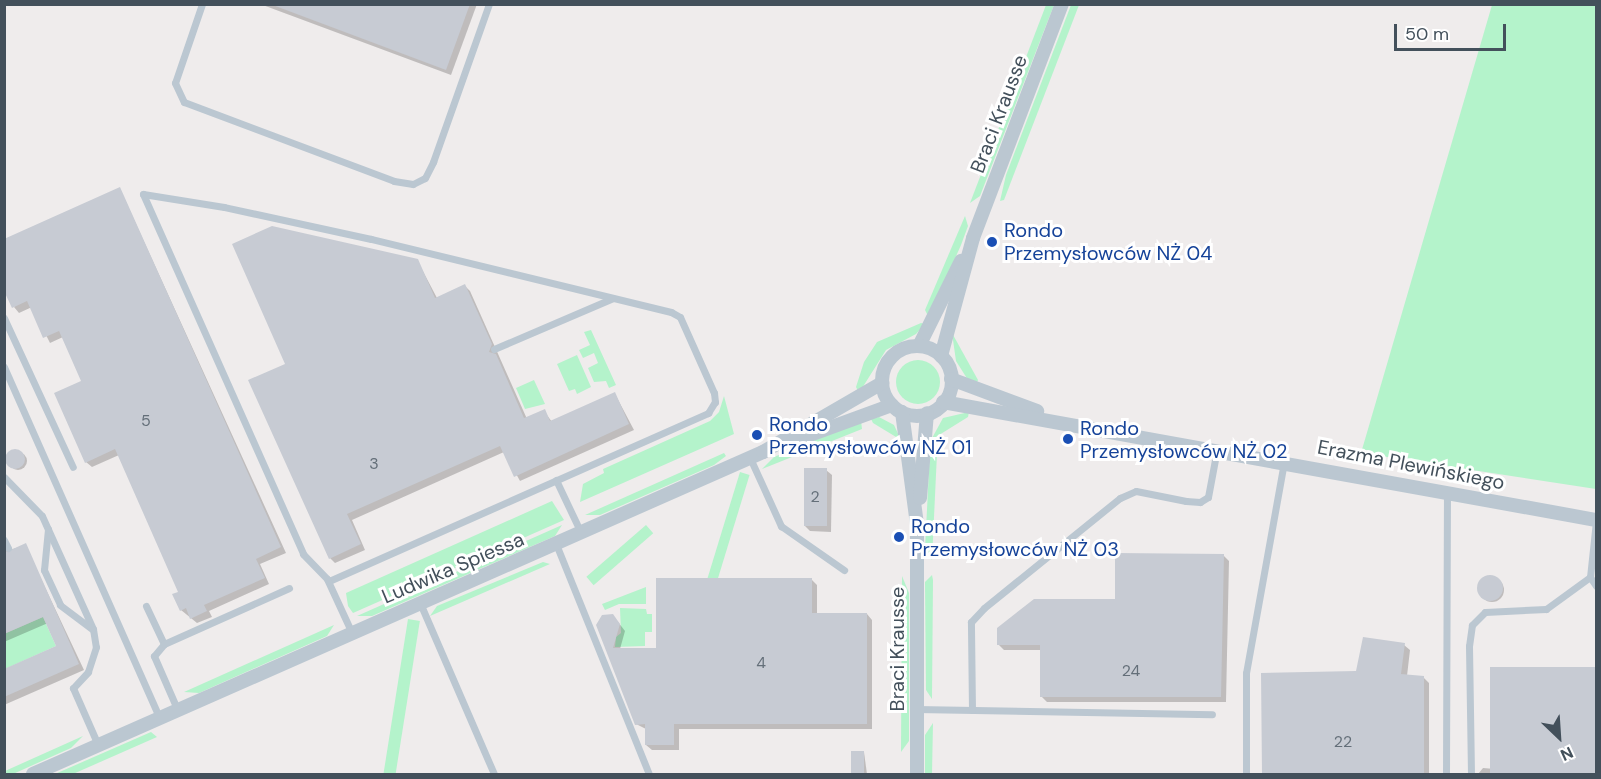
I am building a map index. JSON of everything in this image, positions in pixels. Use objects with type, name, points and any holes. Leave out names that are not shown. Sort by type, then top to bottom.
[{"type":"street","name":"Braci Krausse","points":[[941,356],[973,238],[1062,4]]},
{"type":"street","name":"Braci Krausse","points":[[919,346],[973,238]]},
{"type":"street","points":[[763,452],[897,408],[927,413],[944,402],[951,379],[941,356],[919,346],[895,353],[885,367],[882,383],[897,408]]},
{"type":"street","name":"Erazma Plewińskiego","points":[[951,379],[1076,424]]},
{"type":"street","name":"Ludwika Spiessa","points":[[33,774],[750,458],[882,383]]},
{"type":"street","name":"Erazma Plewińskiego","points":[[944,402],[1217,449],[1596,521]]},
{"type":"street","name":"Braci Krausse","points":[[897,408],[917,524]]},
{"type":"street","name":"Braci Krausse","points":[[917,774],[917,524],[927,413]]},
{"type":"lane","points":[[202,4],[175,83],[184,102],[394,181],[413,184],[424,178],[433,162],[489,4]]},
{"type":"lane","points":[[329,582],[708,413],[715,402],[713,388],[680,317],[614,297],[371,238],[143,194],[303,554],[329,582],[352,633]]},
{"type":"lane","points":[[494,349],[614,297]]},
{"type":"lane","points":[[4,318],[73,468]]},
{"type":"lane","points":[[4,367],[160,719]]},
{"type":"lane","points":[[972,710],[971,622],[984,608],[1120,498],[1136,491],[1186,501],[1200,502],[1208,497],[1217,449]]},
{"type":"lane","points":[[750,458],[781,526],[844,570]]},
{"type":"lane","points":[[1246,774],[1246,673],[1284,462]]},
{"type":"lane","points":[[4,477],[34,505],[48,529],[93,629],[96,647],[88,672],[73,688],[98,746]]},
{"type":"lane","points":[[556,480],[581,533]]},
{"type":"lane","points":[[1446,774],[1447,492]]},
{"type":"lane","points":[[1596,521],[1590,577],[1596,586]]},
{"type":"lane","points":[[48,529],[42,555],[48,581],[60,605],[93,629]]},
{"type":"lane","points":[[556,544],[649,774]]},
{"type":"lane","points":[[1471,774],[1469,646],[1472,624],[1485,612],[1546,609],[1590,577]]},
{"type":"lane","points":[[178,711],[154,656],[164,644],[289,588]]},
{"type":"lane","points":[[420,603],[494,774]]},
{"type":"lane","points":[[146,606],[164,644]]},
{"type":"lane","points":[[916,710],[1212,714]]},
{"type":"green space","points":[[1046,5],[1054,5],[980,196],[970,203]]},
{"type":"green space","points":[[1071,5],[1079,5],[1004,200],[1000,201],[1006,175]]},
{"type":"green space","points":[[1492,5],[1596,5],[1596,489],[1361,453]]},
{"type":"green space","points":[[965,216],[968,226],[961,245],[930,315],[927,314],[925,310]]},
{"type":"green space","points":[[921,323],[925,324],[916,334],[886,350],[859,393],[856,387],[864,362],[877,342]]},
{"type":"green space","points":[[591,330],[616,385],[609,388],[606,381],[594,382],[588,368],[598,363],[594,353],[583,358],[579,350],[590,345],[584,332]]},
{"type":"green space","points":[[952,333],[978,380],[976,385],[968,380],[956,361]]},
{"type":"green space","points":[[577,355],[591,387],[577,394],[575,389],[569,391],[557,364]]},
{"type":"green space","points":[[918,360],[933,367],[940,382],[933,397],[918,404],[903,397],[896,382],[903,367]]},
{"type":"green space","points":[[534,380],[545,404],[525,409],[516,388]]},
{"type":"green space","points":[[724,396],[734,434],[580,502],[583,484],[604,473],[603,469],[710,421],[719,412]]},
{"type":"green space","points":[[969,412],[968,417],[931,440],[943,418]]},
{"type":"green space","points":[[879,417],[894,425],[901,440],[873,423],[871,419]]},
{"type":"green space","points":[[861,421],[862,429],[762,469],[774,457]]},
{"type":"green space","points":[[930,450],[937,453],[932,560],[925,549]]},
{"type":"green space","points":[[724,453],[726,456],[714,465],[600,515],[585,515]]},
{"type":"green space","points":[[740,472],[750,475],[700,638],[690,636]]},
{"type":"green space","points":[[552,501],[564,520],[353,613],[348,606],[346,593]]},
{"type":"green space","points":[[562,525],[555,536],[372,616],[357,616]]},
{"type":"green space","points":[[646,525],[653,533],[594,585],[586,577]]},
{"type":"green space","points":[[543,562],[550,564],[430,616],[437,606]]},
{"type":"green space","points":[[932,575],[932,699],[926,690],[925,582]]},
{"type":"green space","points":[[902,576],[909,593],[909,741],[901,752]]},
{"type":"green space","points":[[646,587],[646,604],[619,604],[605,610],[602,604]]},
{"type":"green space","points":[[620,608],[646,609],[647,614],[652,614],[652,632],[645,632],[645,646],[615,647],[616,637],[621,633]]},
{"type":"green space","points":[[43,617],[56,646],[5,669],[4,634]]},
{"type":"green space","points":[[408,619],[420,621],[396,774],[383,774]]},
{"type":"green space","points":[[334,625],[327,636],[199,693],[184,692]]},
{"type":"green space","points":[[933,723],[932,774],[925,774],[925,735]]},
{"type":"green space","points":[[151,732],[157,737],[73,774],[55,774]]},
{"type":"green space","points":[[83,736],[71,748],[13,774],[5,774],[5,771]]},
{"type":"building","points":[[270,4],[470,4],[446,70]]},
{"type":"building","points":[[120,187],[281,547],[256,559],[265,578],[204,605],[207,611],[190,619],[186,608],[180,611],[172,594],[178,592],[115,449],[85,463],[54,393],[81,381],[59,331],[43,338],[27,301],[12,308],[4,291],[4,239]]},
{"type":"building","points":[[272,226],[418,259],[435,298],[465,284],[492,344],[489,352],[496,354],[524,418],[545,409],[550,421],[615,392],[629,424],[514,477],[500,446],[347,514],[361,544],[329,559],[248,380],[285,364],[232,244]]},
{"type":"building","points":[[15,449],[22,452],[25,459],[22,466],[15,469],[8,466],[5,459],[8,452]]},
{"type":"building","points":[[804,468],[827,468],[827,526],[804,526]]},
{"type":"building","points":[[26,543],[79,664],[4,697],[4,669],[56,646],[43,617],[4,634],[4,553]]},
{"type":"building","points":[[1115,553],[1224,554],[1221,697],[1040,697],[1040,645],[997,645],[997,628],[1034,599],[1115,599]]},
{"type":"building","points":[[1490,575],[1499,579],[1503,588],[1499,597],[1490,601],[1481,597],[1477,588],[1481,579]]},
{"type":"building","points":[[656,578],[812,578],[812,613],[867,613],[867,724],[674,724],[674,745],[645,745],[645,724],[635,725],[596,625],[602,615],[613,614],[620,624],[613,648],[656,648]]},
{"type":"building","points":[[1363,637],[1405,643],[1401,674],[1424,676],[1424,774],[1262,774],[1261,673],[1356,671]]},
{"type":"building","points":[[1490,667],[1596,667],[1596,774],[1490,774]]},
{"type":"building","points":[[851,751],[864,751],[864,774],[851,774]]},
{"type":"place","name":"Rondo Przemysłowców NŻ 04","points":[[992,242]]},
{"type":"place","name":"Rondo Przemysłowców NŻ 01","points":[[757,435]]},
{"type":"place","name":"Rondo Przemysłowców NŻ 02","points":[[1068,439]]},
{"type":"place","name":"Rondo Przemysłowców NŻ 03","points":[[899,537]]}]
